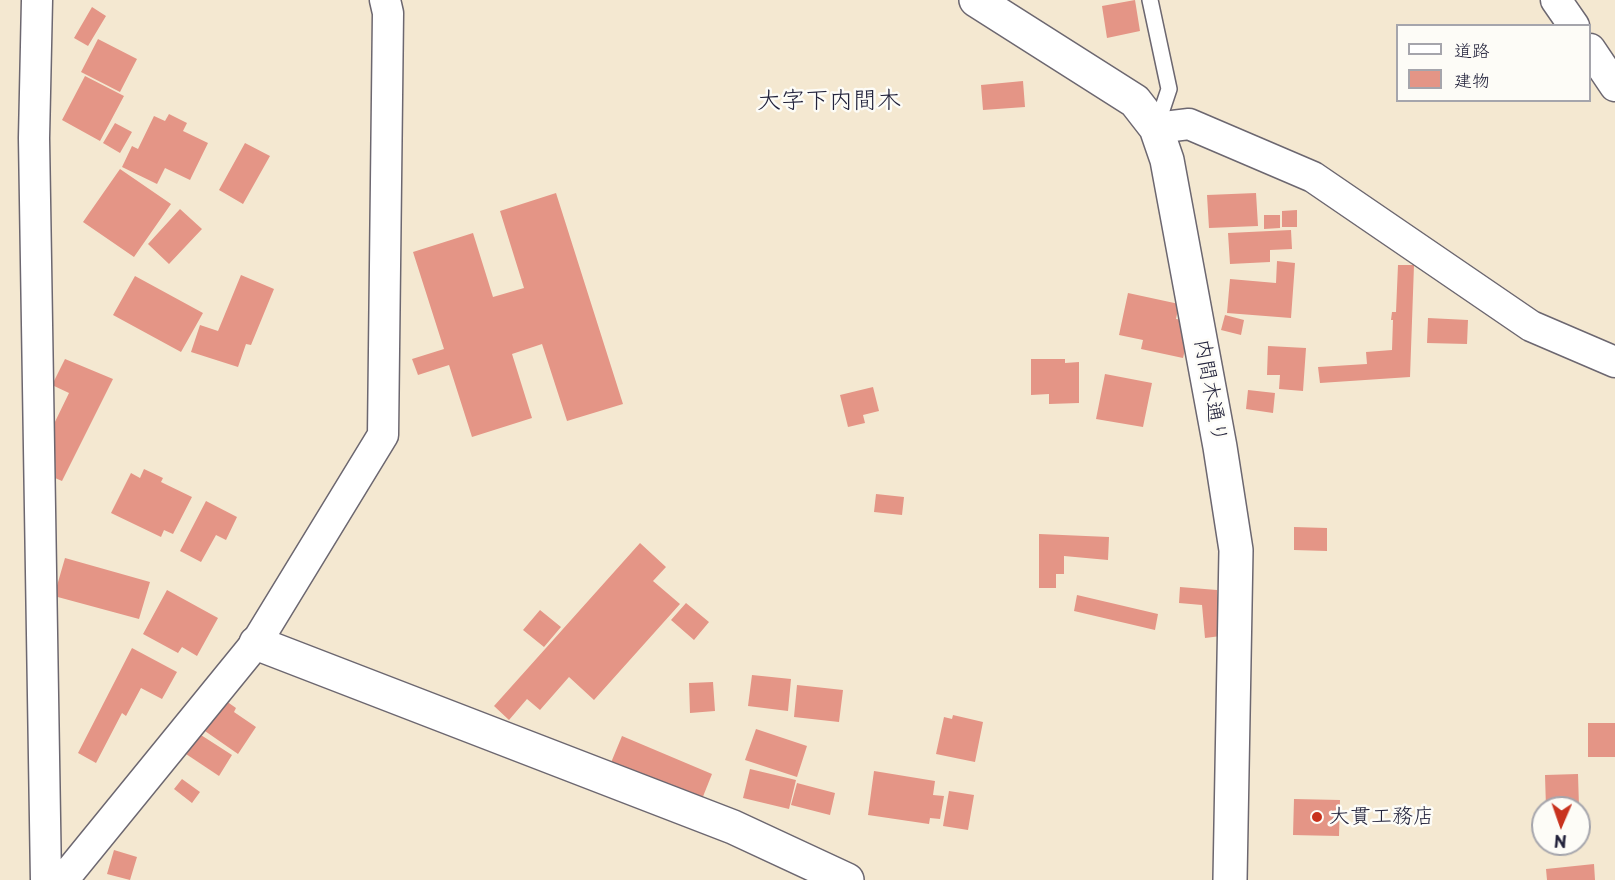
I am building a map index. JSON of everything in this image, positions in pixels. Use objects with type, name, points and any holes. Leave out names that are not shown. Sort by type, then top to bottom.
[{"type":"street","points":[[37,0],[34,138],[46,880]]},
{"type":"street","points":[[63,880],[256,643],[383,435],[388,13],[385,0]]},
{"type":"street","name":"内間木通り","points":[[976,0],[1135,101],[1156,128],[1167,160],[1220,447],[1236,550],[1230,880]]},
{"type":"street","points":[[1556,0],[1573,24]]},
{"type":"street","points":[[1591,50],[1615,86]]},
{"type":"street","points":[[1156,128],[1190,124],[1313,177],[1531,326],[1615,362]]},
{"type":"street","points":[[256,643],[733,827],[848,880]]},
{"type":"lane","points":[[1150,0],[1169,89],[1156,128]]},
{"type":"building","points":[[1135,0],[1140,31],[1107,38],[1102,6]]},
{"type":"building","points":[[92,7],[106,16],[88,46],[74,38]]},
{"type":"building","points":[[98,39],[137,59],[120,92],[81,72]]},
{"type":"building","points":[[85,76],[124,96],[100,141],[62,120]]},
{"type":"building","points":[[1023,81],[1025,107],[983,110],[981,85]]},
{"type":"building","points":[[169,114],[187,123],[183,131],[208,143],[190,180],[165,168],[157,184],[122,167],[132,146],[138,149],[154,116],[165,121]]},
{"type":"building","points":[[115,123],[132,132],[120,153],[103,143]]},
{"type":"building","points":[[245,143],[270,156],[243,204],[219,190]]},
{"type":"building","points":[[120,169],[171,204],[134,257],[83,222]]},
{"type":"building","points":[[556,193],[623,404],[567,421],[542,344],[512,354],[532,418],[472,437],[449,365],[418,375],[412,359],[444,349],[413,252],[473,233],[493,297],[524,288],[500,211]]},
{"type":"building","points":[[1256,193],[1258,226],[1209,228],[1207,195]]},
{"type":"building","points":[[180,209],[202,229],[169,264],[148,244]]},
{"type":"building","points":[[1297,210],[1297,227],[1282,227],[1282,211]]},
{"type":"building","points":[[1264,215],[1280,215],[1280,228],[1264,229]]},
{"type":"building","points":[[1291,230],[1292,249],[1270,250],[1270,262],[1230,264],[1228,233]]},
{"type":"building","points":[[1277,261],[1295,263],[1291,318],[1227,313],[1230,279],[1276,283]]},
{"type":"building","points":[[1398,265],[1414,265],[1410,377],[1320,383],[1318,367],[1367,364],[1366,352],[1392,350],[1393,320],[1391,320],[1392,312],[1396,312]]},
{"type":"building","points":[[241,275],[274,289],[251,345],[246,344],[238,367],[191,352],[200,325],[218,331]]},
{"type":"building","points":[[135,276],[203,313],[181,352],[113,315]]},
{"type":"building","points":[[1128,293],[1179,304],[1176,319],[1184,320],[1187,341],[1183,358],[1141,349],[1143,340],[1119,335]]},
{"type":"building","points":[[1225,315],[1244,320],[1241,335],[1221,330]]},
{"type":"building","points":[[1428,318],[1468,320],[1467,344],[1427,343]]},
{"type":"building","points":[[1268,346],[1306,348],[1303,391],[1279,389],[1280,375],[1267,375]]},
{"type":"building","points":[[65,359],[113,379],[62,481],[55,478],[52,428],[69,393],[52,385]]},
{"type":"building","points":[[1031,359],[1065,359],[1065,363],[1079,362],[1079,403],[1049,404],[1049,394],[1031,395]]},
{"type":"building","points":[[1105,374],[1152,383],[1143,427],[1096,419]]},
{"type":"building","points":[[873,387],[879,411],[863,415],[865,423],[848,427],[840,395]]},
{"type":"building","points":[[1248,390],[1275,393],[1273,413],[1246,409]]},
{"type":"building","points":[[144,469],[163,478],[161,482],[192,497],[173,534],[164,530],[161,537],[111,513],[131,473],[140,478]]},
{"type":"building","points":[[876,494],[904,497],[902,515],[874,512]]},
{"type":"building","points":[[206,501],[237,517],[226,540],[216,535],[201,562],[180,551]]},
{"type":"building","points":[[1294,527],[1327,528],[1327,551],[1294,550]]},
{"type":"building","points":[[1039,534],[1109,537],[1108,560],[1064,556],[1064,574],[1056,574],[1056,588],[1039,588]]},
{"type":"building","points":[[640,543],[666,567],[653,581],[680,604],[594,700],[569,677],[540,710],[527,699],[509,720],[494,706]]},
{"type":"building","points":[[65,558],[150,582],[139,619],[54,596]]},
{"type":"building","points":[[1180,587],[1217,590],[1221,636],[1205,638],[1202,605],[1179,603]]},
{"type":"building","points":[[167,590],[218,618],[197,656],[182,647],[178,653],[143,634]]},
{"type":"building","points":[[1077,595],[1158,614],[1155,630],[1074,611]]},
{"type":"building","points":[[686,603],[709,622],[694,640],[671,620]]},
{"type":"building","points":[[540,610],[561,627],[544,647],[523,630]]},
{"type":"building","points":[[132,648],[177,672],[162,699],[141,688],[126,716],[122,713],[96,763],[78,753]]},
{"type":"building","points":[[752,675],[791,679],[788,711],[748,706]]},
{"type":"building","points":[[713,682],[715,711],[690,713],[689,683]]},
{"type":"building","points":[[797,685],[843,690],[839,722],[794,717]]},
{"type":"building","points":[[226,701],[236,708],[234,712],[256,727],[238,754],[205,731],[209,726],[203,722]]},
{"type":"building","points":[[953,715],[983,722],[975,762],[936,754],[944,717],[952,719]]},
{"type":"building","points":[[1588,723],[1615,723],[1615,757],[1588,757]]},
{"type":"building","points":[[190,728],[232,755],[219,776],[177,748]]},
{"type":"building","points":[[756,729],[807,746],[797,777],[745,760]]},
{"type":"building","points":[[622,736],[712,774],[702,799],[636,771],[635,775],[610,765]]},
{"type":"building","points":[[750,769],[796,780],[789,809],[743,798]]},
{"type":"building","points":[[874,771],[935,781],[933,795],[944,796],[940,819],[930,818],[929,824],[868,815]]},
{"type":"building","points":[[1578,774],[1579,796],[1546,796],[1545,775]]},
{"type":"building","points":[[182,779],[200,792],[192,803],[174,789]]},
{"type":"building","points":[[797,783],[835,793],[830,815],[791,805]]},
{"type":"building","points":[[949,791],[974,795],[968,830],[943,826]]},
{"type":"building","name":"大貫工務店","points":[[1294,799],[1340,800],[1339,836],[1293,835]]},
{"type":"building","points":[[114,850],[137,857],[130,880],[107,874]]},
{"type":"building","points":[[1594,864],[1595,880],[1547,880],[1546,869]]},
{"type":"place","name":"大貫工務店","points":[[1317,817]]},
{"type":"district","name":"大字下内間木","points":[[829,101]]}]
